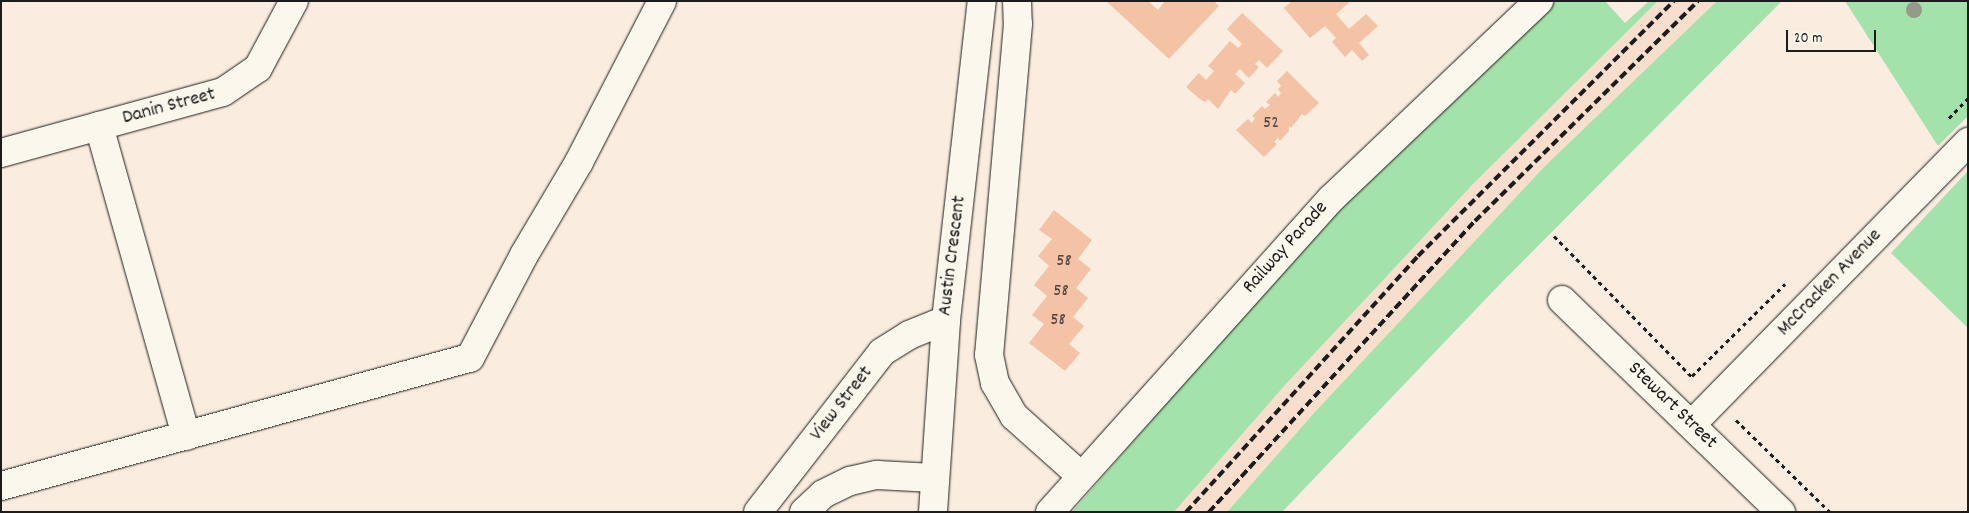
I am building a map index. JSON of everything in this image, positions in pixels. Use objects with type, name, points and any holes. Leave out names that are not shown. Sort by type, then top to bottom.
[{"type":"street","name":"Danin Street","points":[[1,153],[223,92],[258,68],[294,1]]},
{"type":"street","points":[[1,486],[470,358],[524,255],[579,162],[662,1]]},
{"type":"street","name":"Austin Crescent","points":[[933,512],[946,320],[982,1]]},
{"type":"street","points":[[1017,1],[1018,24],[989,355],[995,383],[1014,416],[1080,475]]},
{"type":"street","name":"Railway Parade","points":[[1050,512],[1080,475],[1332,198],[1456,77],[1539,1]]},
{"type":"street","points":[[99,126],[186,436]]},
{"type":"street","name":"McCracken Avenue","points":[[1692,424],[1968,142]]},
{"type":"street","name":"Stewart Street","points":[[1562,300],[1781,512]]},
{"type":"street","name":"View Street","points":[[758,512],[882,352],[909,335],[946,320]]},
{"type":"street","points":[[804,512],[823,494],[850,481],[877,474],[934,478]]},
{"type":"path","points":[[1554,236],[1715,400],[1830,512]]},
{"type":"shaded area","points":[[1658,1],[1717,1],[1545,166],[1314,413],[1227,512],[1174,512],[1286,384],[1473,184]]},
{"type":"green space","points":[[1556,1],[1605,1],[1625,23],[1649,1],[1658,1],[1473,184],[1286,384],[1174,512],[1072,512],[1338,204]]},
{"type":"green space","points":[[1717,1],[1782,1],[1502,282],[1282,512],[1227,512],[1314,413],[1545,166]]},
{"type":"green space","points":[[1845,1],[1968,1],[1968,116],[1938,146]]},
{"type":"green space","points":[[1968,171],[1968,328],[1891,253]]},
{"type":"building","points":[[1106,1],[1148,1],[1158,10],[1165,1],[1214,1],[1219,6],[1169,59]]},
{"type":"building","points":[[1292,1],[1351,1],[1336,14],[1349,29],[1366,14],[1378,26],[1359,43],[1369,55],[1362,61],[1352,50],[1345,57],[1332,42],[1336,38],[1325,26],[1310,38],[1284,8]]},
{"type":"building","points":[[1242,13],[1283,51],[1267,68],[1259,60],[1255,64],[1259,67],[1249,78],[1240,69],[1235,74],[1245,83],[1235,94],[1231,90],[1218,109],[1208,99],[1205,102],[1201,100],[1186,87],[1199,73],[1206,80],[1214,71],[1208,66],[1230,41],[1238,48],[1242,44],[1227,29]]},
{"type":"building","points":[[1287,71],[1319,103],[1305,116],[1302,114],[1291,128],[1289,126],[1289,131],[1280,141],[1278,138],[1274,142],[1277,144],[1264,157],[1236,130],[1248,119],[1252,123],[1255,118],[1252,116],[1262,106],[1265,109],[1270,105],[1266,102],[1275,93],[1278,97],[1281,93],[1278,89],[1281,86],[1277,81]]},
{"type":"building","points":[[1054,210],[1092,240],[1078,259],[1091,269],[1076,288],[1088,298],[1073,317],[1084,326],[1069,344],[1080,353],[1065,371],[1029,343],[1044,324],[1032,315],[1047,296],[1034,285],[1049,266],[1038,256],[1052,239],[1039,230]]},
{"type":"railway","points":[[1186,512],[1418,256],[1674,1]]},
{"type":"railway","points":[[1209,512],[1475,221],[1698,1]]}]
